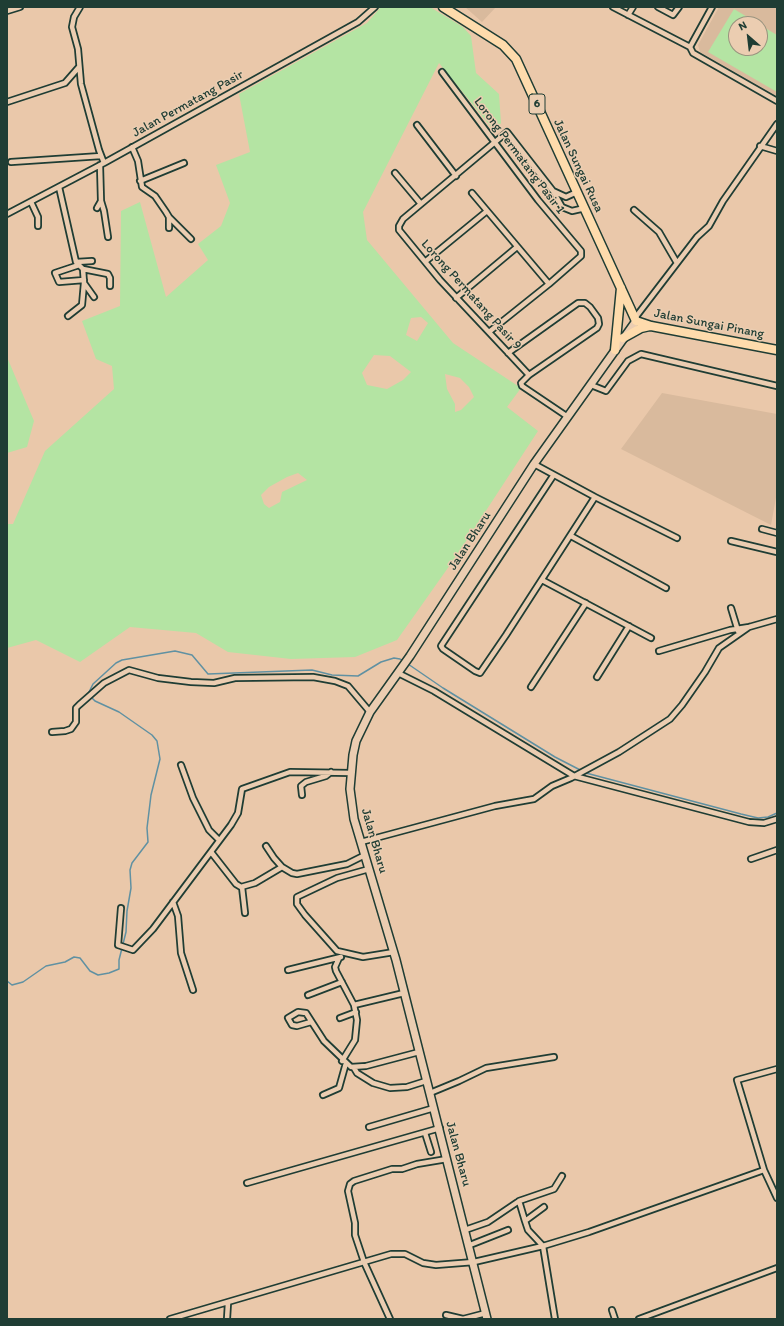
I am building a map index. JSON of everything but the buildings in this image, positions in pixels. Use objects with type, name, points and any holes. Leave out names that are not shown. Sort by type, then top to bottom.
[{"type":"main road","name":"Jalan Sungai Rusa","points":[[443,7],[503,45],[516,58],[636,319]]},
{"type":"main road","points":[[615,350],[622,288]]},
{"type":"main road","name":"Jalan Sungai Pinang","points":[[636,319],[650,326],[777,350]]},
{"type":"main road","name":"Jalan Bharu","points":[[486,1316],[466,1230],[440,1128],[426,1081],[394,952],[365,856],[352,806],[351,773],[356,741],[370,712],[410,656],[534,464],[636,319]]},
{"type":"main road","points":[[623,338],[641,328],[650,326]]},
{"type":"street","points":[[7,11],[20,7]]},
{"type":"street","name":"Jalan Permatang Pasir","points":[[7,214],[102,164],[358,22],[375,7]]},
{"type":"street","points":[[613,7],[690,47],[693,53],[777,101]]},
{"type":"street","points":[[628,15],[633,7]]},
{"type":"street","points":[[658,7],[673,15],[679,7]]},
{"type":"street","points":[[690,47],[712,7]]},
{"type":"street","points":[[80,8],[74,17],[72,27],[78,49],[81,84],[101,156],[101,201],[108,237]]},
{"type":"street","points":[[7,102],[65,83],[79,67]]},
{"type":"street","name":"Lorong Permatang Pasir 1","points":[[442,72],[538,200],[581,252],[581,256],[549,284]]},
{"type":"street","points":[[636,319],[697,237],[709,226],[723,200],[777,124]]},
{"type":"street","points":[[417,126],[456,176]]},
{"type":"street","points":[[395,172],[421,204],[507,132],[553,191],[562,207],[572,211],[585,208]]},
{"type":"street","points":[[760,146],[777,151]]},
{"type":"street","points":[[132,147],[138,161],[140,181],[145,191],[158,200],[169,217],[191,239]]},
{"type":"street","points":[[11,162],[101,156]]},
{"type":"street","points":[[140,181],[184,164]]},
{"type":"street","points":[[59,187],[84,282],[94,298]]},
{"type":"street","points":[[553,191],[566,197],[577,192]]},
{"type":"street","points":[[472,193],[549,284],[489,332]]},
{"type":"street","points":[[97,208],[101,201]]},
{"type":"street","points":[[31,202],[38,217],[38,226]]},
{"type":"street","name":"Lorong Permatang Pasir 9","points":[[421,204],[403,219],[399,228],[456,298],[529,375]]},
{"type":"street","points":[[634,210],[659,232],[677,263]]},
{"type":"street","points":[[426,262],[487,211]]},
{"type":"street","points":[[169,217],[169,228]]},
{"type":"street","points":[[456,298],[517,247]]},
{"type":"street","points":[[84,282],[59,282],[55,273],[92,261]]},
{"type":"street","points":[[79,265],[108,274],[110,278],[110,286]]},
{"type":"street","points":[[68,316],[82,305],[84,282]]},
{"type":"street","points":[[508,353],[578,304],[585,303],[590,307],[598,318],[599,324],[597,328],[522,381],[522,386],[568,417]]},
{"type":"street","points":[[590,385],[606,391],[628,360],[641,354],[777,386]]},
{"type":"street","points":[[534,464],[553,476],[677,538]]},
{"type":"street","points":[[553,476],[441,646],[443,649],[480,673],[542,580],[594,497]]},
{"type":"street","points":[[762,529],[777,533]]},
{"type":"street","points":[[570,536],[666,588]]},
{"type":"street","points":[[731,541],[777,552]]},
{"type":"street","points":[[542,580],[651,638]]},
{"type":"street","points":[[531,687],[586,603]]},
{"type":"street","points":[[731,608],[739,635]]},
{"type":"street","points":[[659,651],[777,619]]},
{"type":"street","points":[[597,678],[629,626]]},
{"type":"street","points":[[361,842],[495,806],[530,801],[552,786],[586,770],[650,733],[670,719],[701,678],[719,648],[749,627]]},
{"type":"street","points":[[52,732],[71,729],[76,722],[76,708],[108,680],[129,670],[158,678],[214,683],[236,678],[314,677],[345,684],[370,712]]},
{"type":"street","points":[[398,673],[434,691],[574,776],[748,822],[764,823],[777,819]]},
{"type":"street","points":[[181,765],[192,798],[209,830],[219,840]]},
{"type":"street","points":[[121,908],[119,946],[135,949],[153,929],[236,816],[241,791],[244,788],[284,774],[331,772],[351,773]]},
{"type":"street","points":[[302,795],[301,786],[306,782],[326,776],[331,772]]},
{"type":"street","points":[[266,846],[282,867],[292,873],[297,874],[347,864],[365,856]]},
{"type":"street","points":[[751,859],[777,850]]},
{"type":"street","points":[[211,852],[236,884],[242,887],[256,882],[282,867]]},
{"type":"street","points":[[369,869],[337,878],[296,898],[300,910],[335,950],[345,954],[368,957],[394,952]]},
{"type":"street","points":[[242,887],[245,913]]},
{"type":"street","points":[[173,902],[178,916],[181,953],[193,990]]},
{"type":"street","points":[[288,970],[339,958],[345,954]]},
{"type":"street","points":[[322,1095],[339,1088],[344,1062],[355,1040],[356,1012],[354,1004],[335,967],[339,958]]},
{"type":"street","points":[[308,995],[342,982]]},
{"type":"street","points":[[354,1004],[404,993]]},
{"type":"street","points":[[311,1022],[297,1026],[292,1025],[288,1018],[292,1014],[304,1012],[311,1022],[324,1041],[344,1062],[354,1068],[357,1073],[369,1081],[385,1087],[407,1087],[426,1081]]},
{"type":"street","points":[[340,1018],[356,1012]]},
{"type":"street","points":[[354,1068],[419,1052]]},
{"type":"street","points":[[430,1093],[459,1082],[486,1068],[554,1057]]},
{"type":"street","points":[[777,1069],[737,1080],[764,1170],[777,1198]]},
{"type":"street","points":[[369,1127],[434,1108]]},
{"type":"street","points":[[248,1184],[440,1128]]},
{"type":"street","points":[[425,1133],[431,1152]]},
{"type":"street","points":[[390,1319],[364,1262],[355,1235],[355,1223],[348,1197],[350,1184],[392,1169],[402,1169],[416,1164],[448,1160]]},
{"type":"street","points":[[170,1319],[399,1253],[430,1265],[474,1262],[543,1246],[589,1232],[764,1170]]},
{"type":"street","points":[[466,1230],[488,1222],[519,1201],[554,1189],[562,1176]]},
{"type":"street","points":[[519,1201],[528,1230],[543,1246],[554,1319]]},
{"type":"street","points":[[525,1221],[544,1206]]},
{"type":"street","points":[[470,1246],[508,1230]]},
{"type":"street","points":[[639,1319],[777,1268]]},
{"type":"street","points":[[227,1319],[228,1303]]},
{"type":"street","points":[[612,1310],[615,1319]]},
{"type":"street","points":[[446,1315],[463,1319],[486,1316]]},
{"type":"shaded area","points":[[465,7],[496,7],[482,22]]},
{"type":"shaded area","points":[[719,7],[777,7],[777,96],[700,52],[698,45]]},
{"type":"shaded area","points":[[662,393],[777,414],[777,492],[771,525],[621,449]]},
{"type":"green space","points":[[381,7],[430,7],[463,27],[471,36],[476,73],[499,94],[501,123],[495,132],[439,63],[363,212],[367,240],[453,343],[521,388],[507,407],[538,431],[457,555],[397,640],[355,657],[291,659],[228,652],[196,633],[130,627],[80,662],[36,640],[7,648],[7,524],[13,524],[45,451],[114,389],[112,366],[96,359],[82,321],[120,306],[121,211],[140,202],[166,297],[208,260],[198,244],[221,226],[230,203],[216,165],[250,152],[239,94],[367,23]],"holes":[[[421,317],[428,323],[417,341],[406,335],[411,318]],[[374,355],[390,356],[411,372],[403,380],[387,389],[367,385],[362,373]],[[445,374],[460,378],[469,387],[474,397],[461,410],[455,412],[455,404],[447,389]],[[298,473],[307,480],[282,492],[280,502],[269,508],[264,504],[261,495],[269,487]]]},
{"type":"green space","points":[[734,9],[746,16],[730,16]]},
{"type":"green space","points":[[728,19],[728,56],[768,56],[768,30],[777,35],[777,92],[708,52]]},
{"type":"green space","points":[[7,357],[34,421],[27,447],[7,453]]},
{"type":"waterway","points":[[7,981],[12,985],[23,982],[46,966],[65,962],[74,957],[80,958],[90,971],[98,975],[119,969],[119,960],[126,932],[127,911],[131,888],[130,870],[132,863],[148,842],[147,828],[151,795],[160,759],[157,741],[152,735],[119,712],[95,701],[88,694],[93,684],[116,663],[122,660],[175,651],[192,655],[208,674],[312,670],[332,675],[358,676],[381,662],[394,658],[403,661]]},
{"type":"waterway","points":[[408,664],[443,688],[555,757],[586,773],[758,818],[768,817],[777,813]]}]
